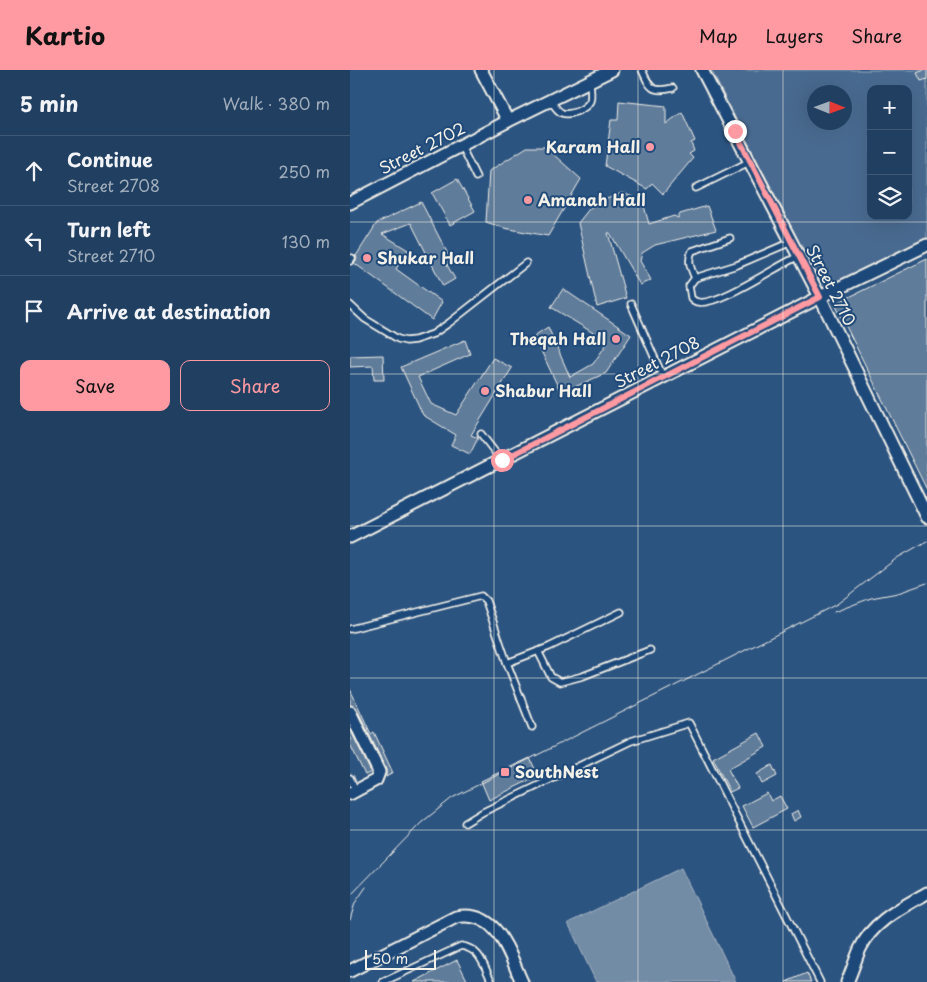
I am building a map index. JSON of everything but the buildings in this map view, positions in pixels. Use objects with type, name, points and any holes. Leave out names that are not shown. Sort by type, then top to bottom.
[{"type":"street","points":[[481,70],[508,121]]},
{"type":"street","name":"Street 2702","points":[[350,204],[508,121],[612,70]]},
{"type":"street","name":"Street 2710","points":[[702,70],[751,161],[820,297],[927,517]]},
{"type":"street","name":"Street 2708","points":[[350,538],[820,297],[927,245]]},
{"type":"street","points":[[350,712],[379,772],[376,780],[353,792]]},
{"type":"street","points":[[847,982],[860,948],[866,937],[878,923],[927,892]]},
{"type":"street","points":[[350,971],[456,917],[477,916],[497,930],[502,937],[522,982]]},
{"type":"lane","points":[[642,70],[652,89],[662,91],[673,88]]},
{"type":"lane","points":[[551,101],[559,112],[567,114],[580,110],[590,101],[590,81]]},
{"type":"lane","points":[[461,146],[476,178]]},
{"type":"lane","points":[[696,188],[751,161]]},
{"type":"lane","points":[[695,278],[691,268],[690,259],[692,251],[730,238]]},
{"type":"lane","points":[[792,242],[737,265],[695,278],[689,286],[691,298],[698,302],[711,301],[755,281],[799,256]]},
{"type":"lane","points":[[350,305],[365,319],[398,339],[406,341],[415,340],[433,334],[526,263]]},
{"type":"lane","points":[[631,304],[664,377]]},
{"type":"lane","points":[[481,434],[502,460]]},
{"type":"lane","points":[[350,629],[481,596],[486,601],[507,663],[532,727]]},
{"type":"lane","points":[[507,663],[538,651],[621,612]]},
{"type":"lane","points":[[538,651],[551,677],[560,682],[583,676],[650,650]]},
{"type":"lane","points":[[465,823],[483,812],[631,742],[689,724],[820,982]]},
{"type":"lane","points":[[350,778],[353,792]]},
{"type":"lane","points":[[383,982],[461,946],[469,947],[477,952],[492,982]]},
{"type":"shaded area","points":[[711,70],[927,70],[927,240],[830,287],[818,281]]},
{"type":"shaded area","points":[[681,868],[736,982],[596,982],[568,923]]},
{"type":"tram line","points":[[350,896],[421,823],[452,798],[837,604],[897,558],[927,541]]},
{"type":"tram line","points":[[834,612],[871,598],[898,593],[927,583]]},
{"type":"tram line","points":[[350,920],[355,903],[366,887]]},
{"type":"place","name":"Karam Hall","points":[[650,147]]},
{"type":"place","name":"Amanah Hall","points":[[528,200]]},
{"type":"place","name":"Shukar Hall","points":[[367,258]]},
{"type":"place","name":"Theqah Hall","points":[[616,339]]},
{"type":"place","name":"Shabur Hall","points":[[485,391]]},
{"type":"place","name":"SouthNest","points":[[505,772]]},
{"type":"route","points":[[502,460],[820,297],[735,131]]}]
